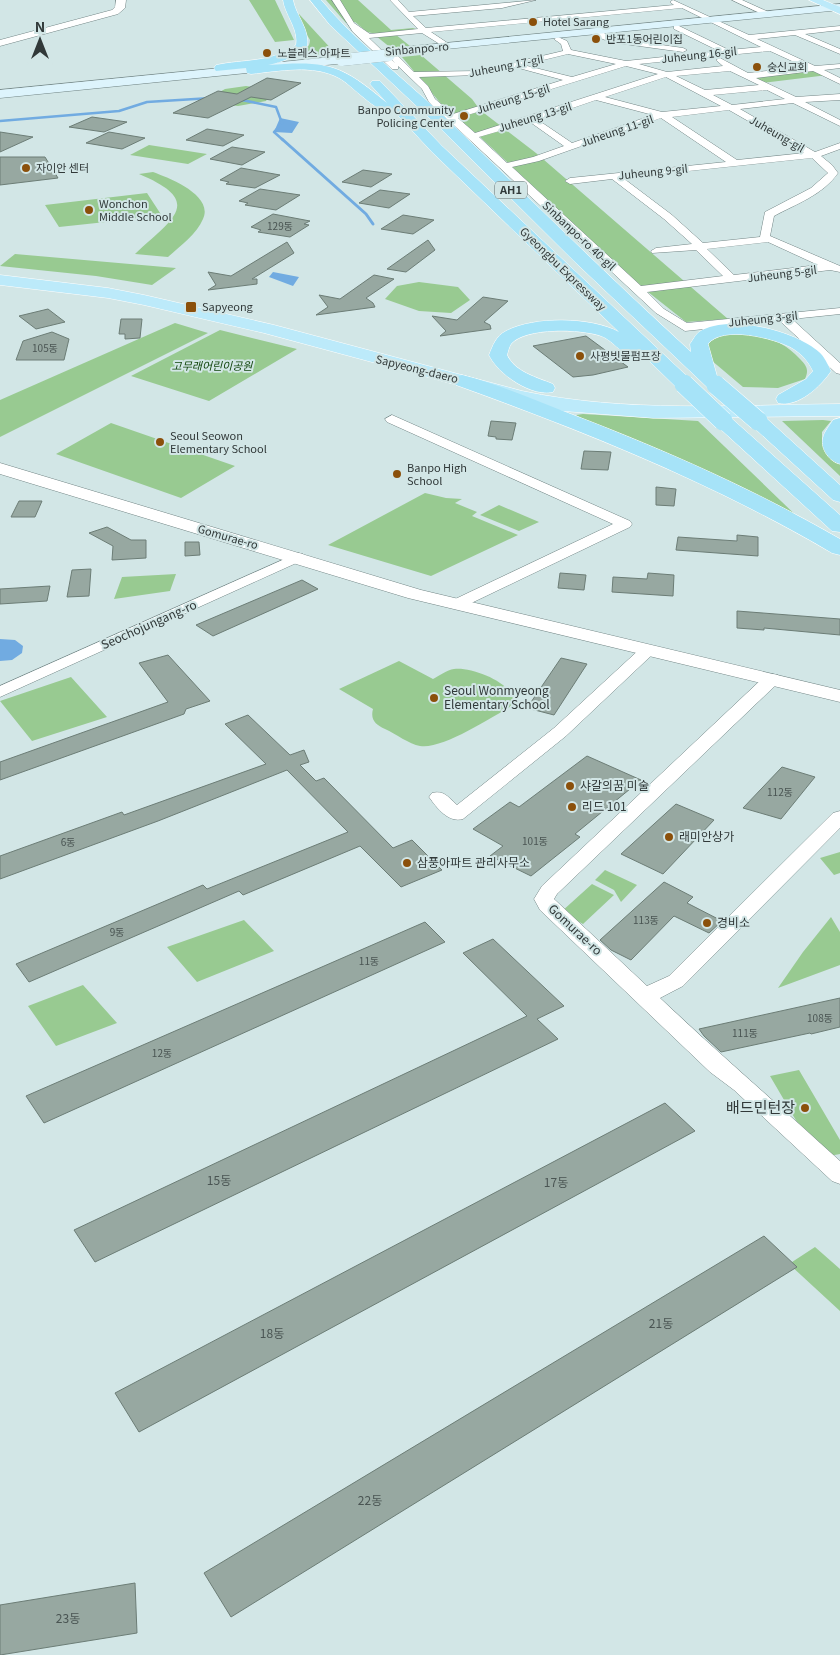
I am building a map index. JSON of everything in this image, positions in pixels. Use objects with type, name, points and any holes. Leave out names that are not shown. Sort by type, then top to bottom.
[{"type":"highway","points":[[220,68],[277,58],[299,48],[302,44],[302,38],[290,12],[288,0]]},
{"type":"highway","name":"Gyeongbu Expressway","points":[[316,0],[334,23],[444,124],[581,260],[840,496]]},
{"type":"highway","name":"Gyeongbu Expressway","points":[[338,54],[365,74],[437,149],[669,371],[840,526]]},
{"type":"highway","points":[[251,70],[302,67],[321,69],[344,76],[437,149]]},
{"type":"highway","points":[[546,388],[515,375],[506,368],[498,355],[500,345],[519,332],[540,327],[562,325],[586,327],[607,332],[623,342],[639,356],[669,371]]},
{"type":"highway","points":[[712,381],[698,347],[700,341],[706,336],[715,332],[735,330],[774,333],[790,339],[806,349],[818,362],[822,372],[813,384],[785,400]]},
{"type":"highway","points":[[462,381],[590,426],[643,448],[748,497],[840,548]]},
{"type":"highway","points":[[840,424],[832,434],[832,439],[834,450],[840,458]]},
{"type":"main road","points":[[814,0],[839,7]]},
{"type":"main road","name":"Sinbanpo-ro","points":[[0,90],[338,54],[389,53],[557,40],[654,25],[716,21],[839,7]]},
{"type":"main road","name":"Sinbanpo-ro","points":[[389,53],[446,46],[557,40],[602,40],[716,21],[839,7]]},
{"type":"main road","name":"Sinbanpo-ro","points":[[0,94],[251,70],[338,54]]},
{"type":"main road","points":[[0,274],[190,299],[294,321],[546,388],[636,398],[840,399]]},
{"type":"main road","name":"Sapyeong-daero","points":[[0,280],[108,292],[144,300],[258,327],[543,401],[620,411],[683,413],[840,410]]},
{"type":"street","points":[[0,43],[115,12],[120,8],[122,0]]},
{"type":"street","points":[[336,0],[351,24],[356,26],[356,30],[382,56],[432,100]]},
{"type":"street","points":[[394,0],[424,31],[446,46]]},
{"type":"street","points":[[491,0],[557,40],[574,44]]},
{"type":"street","points":[[406,14],[502,6],[532,0]]},
{"type":"street","points":[[671,0],[840,81]]},
{"type":"street","points":[[736,0],[769,14]]},
{"type":"street","points":[[614,4],[654,25]]},
{"type":"street","points":[[369,36],[684,6]]},
{"type":"street","name":"Sinbanpo-ro 40-gil","points":[[356,26],[413,75],[425,88],[432,100],[453,117],[638,290],[660,310],[686,327]]},
{"type":"street","points":[[677,27],[727,52]]},
{"type":"street","points":[[748,37],[840,28]]},
{"type":"street","points":[[796,32],[840,52]]},
{"type":"street","points":[[557,40],[568,52]]},
{"type":"street","points":[[602,40],[712,54],[731,68],[840,123]]},
{"type":"street","points":[[602,40],[673,58]]},
{"type":"street","name":"Juheung 16-gil","points":[[626,63],[771,48]]},
{"type":"street","name":"Juheung 17-gil","points":[[413,75],[478,73],[568,52]]},
{"type":"street","name":"Juheung-gil","points":[[568,52],[626,63],[667,74],[834,166],[828,186],[769,214],[765,237],[770,239]]},
{"type":"street","points":[[542,59],[560,64]]},
{"type":"street","name":"Juheung 15-gil","points":[[453,117],[626,63]]},
{"type":"street","name":"Juheung 15-gil","points":[[512,65],[574,80]]},
{"type":"street","points":[[748,76],[840,66]]},
{"type":"street","name":"Juheung 15-gil","points":[[578,68],[596,72]]},
{"type":"street","name":"Juheung-gil","points":[[667,74],[731,68]]},
{"type":"street","name":"Juheung 13-gil","points":[[473,136],[597,98],[667,74]]},
{"type":"street","points":[[574,80],[618,90]]},
{"type":"street","name":"Juheung 13-gil","points":[[551,87],[597,98]]},
{"type":"street","points":[[704,94],[768,87]]},
{"type":"street","name":"Juheung 11-gil","points":[[504,166],[536,159],[662,116],[795,100],[840,97]]},
{"type":"street","name":"Juheung 11-gil","points":[[597,98],[662,116]]},
{"type":"street","points":[[662,116],[670,118],[736,164]]},
{"type":"street","name":"Juheung 11-gil","points":[[531,119],[572,147]]},
{"type":"street","name":"Juheung 9-gil","points":[[570,181],[814,155],[840,146]]},
{"type":"street","points":[[614,177],[668,217],[699,247]]},
{"type":"street","points":[[656,251],[770,239],[835,268],[840,260]]},
{"type":"street","name":"Juheung 5-gil","points":[[699,247],[733,280]]},
{"type":"street","name":"Juheung 5-gil","points":[[638,290],[835,268]]},
{"type":"street","name":"Juheung 3-gil","points":[[686,327],[840,311]]},
{"type":"street","points":[[783,317],[840,370]]},
{"type":"street","points":[[826,357],[840,354]]},
{"type":"street","points":[[392,419],[625,524],[457,604]]},
{"type":"street","name":"Gomurae-ro","points":[[0,468],[415,594],[840,696]]},
{"type":"street","name":"Seochojungang-ro","points":[[0,692],[298,557]]},
{"type":"street","points":[[438,797],[456,815],[560,732],[648,650]]},
{"type":"street","name":"Gomurae-ro","points":[[645,996],[547,905],[544,899],[549,890],[772,680]]},
{"type":"street","points":[[840,817],[676,981],[645,996],[718,1066],[742,1084],[840,1175]]},
{"type":"green space","points":[[249,0],[275,0],[294,40],[275,42]]},
{"type":"green space","points":[[326,0],[358,0],[391,30],[413,28],[418,30],[377,34],[367,32],[355,22],[346,23]]},
{"type":"green space","points":[[294,13],[299,14],[335,53],[282,58],[304,51],[309,44],[310,40]]},
{"type":"green space","points":[[395,34],[410,46],[391,48],[376,36]]},
{"type":"green space","points":[[421,55],[472,99],[480,110],[536,153],[728,319],[686,322],[638,284],[479,136],[442,105],[402,57]]},
{"type":"green space","points":[[816,69],[828,75],[761,83],[749,77]]},
{"type":"green space","points":[[246,86],[272,90],[266,101],[238,106],[211,103],[209,98],[225,89]]},
{"type":"green space","points":[[149,145],[207,154],[188,164],[130,155]]},
{"type":"green space","points":[[153,172],[169,178],[188,189],[202,202],[205,210],[197,230],[168,257],[135,254],[161,231],[176,211],[177,202],[172,193],[160,184],[139,174]]},
{"type":"green space","points":[[147,193],[162,216],[59,227],[45,205]]},
{"type":"green space","points":[[15,254],[176,268],[152,285],[96,276],[0,266]]},
{"type":"green space","points":[[419,282],[458,287],[470,300],[451,313],[419,311],[385,299],[397,286]]},
{"type":"green space","points":[[175,323],[208,333],[0,437],[0,400]]},
{"type":"green space","name":"고무래어린이공원","points":[[220,330],[297,349],[209,401],[131,376]]},
{"type":"green space","points":[[732,334],[761,337],[785,346],[806,366],[807,373],[805,379],[778,388],[743,387],[711,360],[706,343],[721,336]]},
{"type":"green space","points":[[576,415],[698,421],[809,528],[591,424]]},
{"type":"green space","points":[[782,421],[831,421],[822,432],[822,441],[840,464],[840,476]]},
{"type":"green space","points":[[111,423],[235,466],[181,498],[56,454]]},
{"type":"green space","points":[[425,493],[446,498],[462,499],[455,503],[477,512],[472,516],[518,535],[431,576],[328,545]]},
{"type":"green space","points":[[499,505],[539,522],[519,531],[480,515]]},
{"type":"green space","points":[[176,574],[170,591],[114,599],[122,577]]},
{"type":"green space","points":[[399,661],[433,679],[454,669],[472,671],[493,678],[509,691],[513,698],[512,706],[467,732],[441,743],[420,746],[411,743],[379,726],[374,722],[372,716],[373,709],[339,689]]},
{"type":"green space","points":[[71,677],[107,717],[32,741],[0,701]]},
{"type":"green space","points":[[840,852],[840,873],[834,875],[820,858]]},
{"type":"green space","points":[[605,870],[637,885],[621,902],[614,890],[595,880]]},
{"type":"green space","points":[[592,884],[614,895],[583,924],[561,912]]},
{"type":"green space","points":[[831,917],[840,932],[840,965],[778,988],[803,952]]},
{"type":"green space","points":[[244,920],[274,951],[197,982],[167,947]]},
{"type":"green space","points":[[83,985],[117,1023],[56,1046],[28,1006]]},
{"type":"green space","name":"배드민턴장","points":[[799,1070],[840,1140],[840,1154],[818,1158],[770,1076]]},
{"type":"green space","points":[[815,1247],[840,1269],[840,1311],[789,1264]]},
{"type":"water","points":[[280,118],[299,122],[292,133],[274,132]]},
{"type":"water","points":[[273,272],[299,277],[293,286],[269,277]]},
{"type":"water","points":[[0,639],[15,640],[23,646],[22,653],[12,660],[0,661]]},
{"type":"building","points":[[267,78],[301,83],[271,100],[251,97],[208,118],[173,113],[218,91],[237,94]]},
{"type":"building","points":[[92,117],[127,122],[104,132],[69,127]]},
{"type":"building","points":[[207,129],[244,135],[223,146],[186,140]]},
{"type":"building","points":[[0,132],[33,137],[0,152]]},
{"type":"building","points":[[109,132],[145,138],[122,149],[86,143]]},
{"type":"building","points":[[232,147],[265,152],[242,165],[210,159]]},
{"type":"building","name":"자이안 센터","points":[[0,157],[45,157],[58,178],[0,185]]},
{"type":"building","points":[[241,168],[280,175],[255,188],[226,184],[229,182],[220,180]]},
{"type":"building","points":[[363,170],[392,174],[371,187],[342,182]]},
{"type":"building","points":[[260,189],[300,195],[276,210],[245,205],[248,203],[239,201]]},
{"type":"building","points":[[380,190],[410,194],[389,208],[359,203]]},
{"type":"building","points":[[273,214],[310,221],[304,224],[309,225],[290,237],[258,232],[261,230],[251,227]]},
{"type":"building","points":[[403,215],[434,220],[413,234],[381,229]]},
{"type":"building","points":[[428,240],[435,250],[406,272],[387,269]]},
{"type":"building","points":[[287,242],[294,253],[252,279],[257,279],[257,284],[208,290],[216,285],[208,272],[231,276]]},
{"type":"building","points":[[374,275],[394,279],[366,298],[375,307],[316,315],[328,307],[319,295],[340,299]]},
{"type":"building","points":[[483,297],[508,301],[484,322],[490,325],[491,329],[440,336],[446,331],[432,316],[457,320]]},
{"type":"building","points":[[48,309],[65,322],[36,329],[19,316]]},
{"type":"building","points":[[121,319],[142,319],[140,338],[125,339],[125,334],[119,334]]},
{"type":"building","points":[[52,332],[69,339],[64,360],[16,360],[23,341]]},
{"type":"building","name":"사평빗물펌프장","points":[[586,336],[628,367],[593,375],[573,377],[533,346]]},
{"type":"building","points":[[491,421],[516,423],[512,440],[496,439],[496,437],[488,436]]},
{"type":"building","points":[[584,451],[611,452],[608,470],[581,469]]},
{"type":"building","points":[[656,487],[676,489],[674,506],[656,505]]},
{"type":"building","points":[[19,501],[42,501],[35,517],[11,517]]},
{"type":"building","points":[[107,527],[131,540],[146,540],[146,558],[112,560],[113,546],[89,533]]},
{"type":"building","points":[[737,535],[758,537],[758,556],[676,550],[678,537],[737,541]]},
{"type":"building","points":[[185,542],[199,542],[200,555],[185,556]]},
{"type":"building","points":[[91,569],[89,596],[67,597],[72,570]]},
{"type":"building","points":[[560,573],[586,575],[584,590],[558,588]]},
{"type":"building","points":[[648,573],[674,575],[673,596],[612,592],[613,577],[647,579]]},
{"type":"building","points":[[302,580],[318,589],[213,636],[196,625]]},
{"type":"building","points":[[50,586],[47,601],[0,604],[0,589]]},
{"type":"building","points":[[737,611],[840,619],[840,635],[764,628],[764,630],[737,628]]},
{"type":"building","points":[[168,655],[210,701],[186,709],[184,714],[0,780],[0,762],[168,702],[139,663]]},
{"type":"building","points":[[561,658],[587,664],[554,715],[527,708]]},
{"type":"building","points":[[248,715],[290,755],[304,750],[309,762],[300,765],[316,781],[324,778],[393,848],[412,840],[442,870],[401,887],[360,846],[243,895],[239,891],[29,982],[16,964],[203,885],[207,889],[348,832],[287,770],[158,821],[0,879],[0,856],[122,812],[124,815],[266,764],[225,724]]},
{"type":"building","points":[[587,756],[641,780],[575,834],[580,837],[531,876],[490,856],[503,846],[473,829],[510,802],[519,807]]},
{"type":"building","points":[[782,767],[815,777],[781,819],[743,808]]},
{"type":"building","name":"래미안상가","points":[[676,804],[714,820],[663,874],[621,854]]},
{"type":"building","points":[[664,882],[693,897],[687,903],[722,921],[709,933],[674,916],[631,960],[611,950],[600,940]]},
{"type":"building","points":[[425,922],[445,942],[44,1123],[26,1096]]},
{"type":"building","points":[[493,939],[564,1006],[537,1019],[558,1039],[95,1262],[74,1230],[527,1016],[463,953]]},
{"type":"building","points":[[840,998],[840,1027],[811,1034],[721,1052],[699,1029]]},
{"type":"building","points":[[665,1103],[695,1131],[139,1432],[115,1393]]},
{"type":"building","points":[[764,1236],[797,1267],[231,1617],[204,1573]]},
{"type":"building","points":[[135,1583],[137,1633],[0,1655],[0,1605]]},
{"type":"waterway","points":[[0,121],[119,111],[147,102],[211,98]]},
{"type":"waterway","points":[[237,99],[276,107],[282,123],[274,132],[283,140]]},
{"type":"waterway","points":[[282,139],[366,214],[373,224]]},
{"type":"place","name":"Hotel Sarang","points":[[533,22]]},
{"type":"place","name":"반포1동어린이집","points":[[596,39]]},
{"type":"place","name":"노블레스 아파트","points":[[267,53]]},
{"type":"place","name":"숭신교회","points":[[757,67]]},
{"type":"place","name":"Banpo Community Policing Center","points":[[464,116]]},
{"type":"place","name":"자이안 센터","points":[[26,168]]},
{"type":"place","name":"Wonchon Middle School","points":[[89,210]]},
{"type":"place","name":"Sapyeong","points":[[191,307]]},
{"type":"place","name":"사평빗물펌프장","points":[[580,356]]},
{"type":"place","name":"Seoul Seowon Elementary School","points":[[160,442]]},
{"type":"place","name":"Banpo High School","points":[[397,474]]},
{"type":"place","name":"Seoul Wonmyeong Elementary School","points":[[434,698]]},
{"type":"place","name":"샤갈의꿈 미술","points":[[570,786]]},
{"type":"place","name":"리드 101","points":[[572,807]]},
{"type":"place","name":"래미안상가","points":[[669,837]]},
{"type":"place","name":"삼풍아파트 관리사무소","points":[[407,863]]},
{"type":"place","name":"경비소","points":[[707,923]]},
{"type":"place","name":"배드민턴장","points":[[805,1108]]}]
